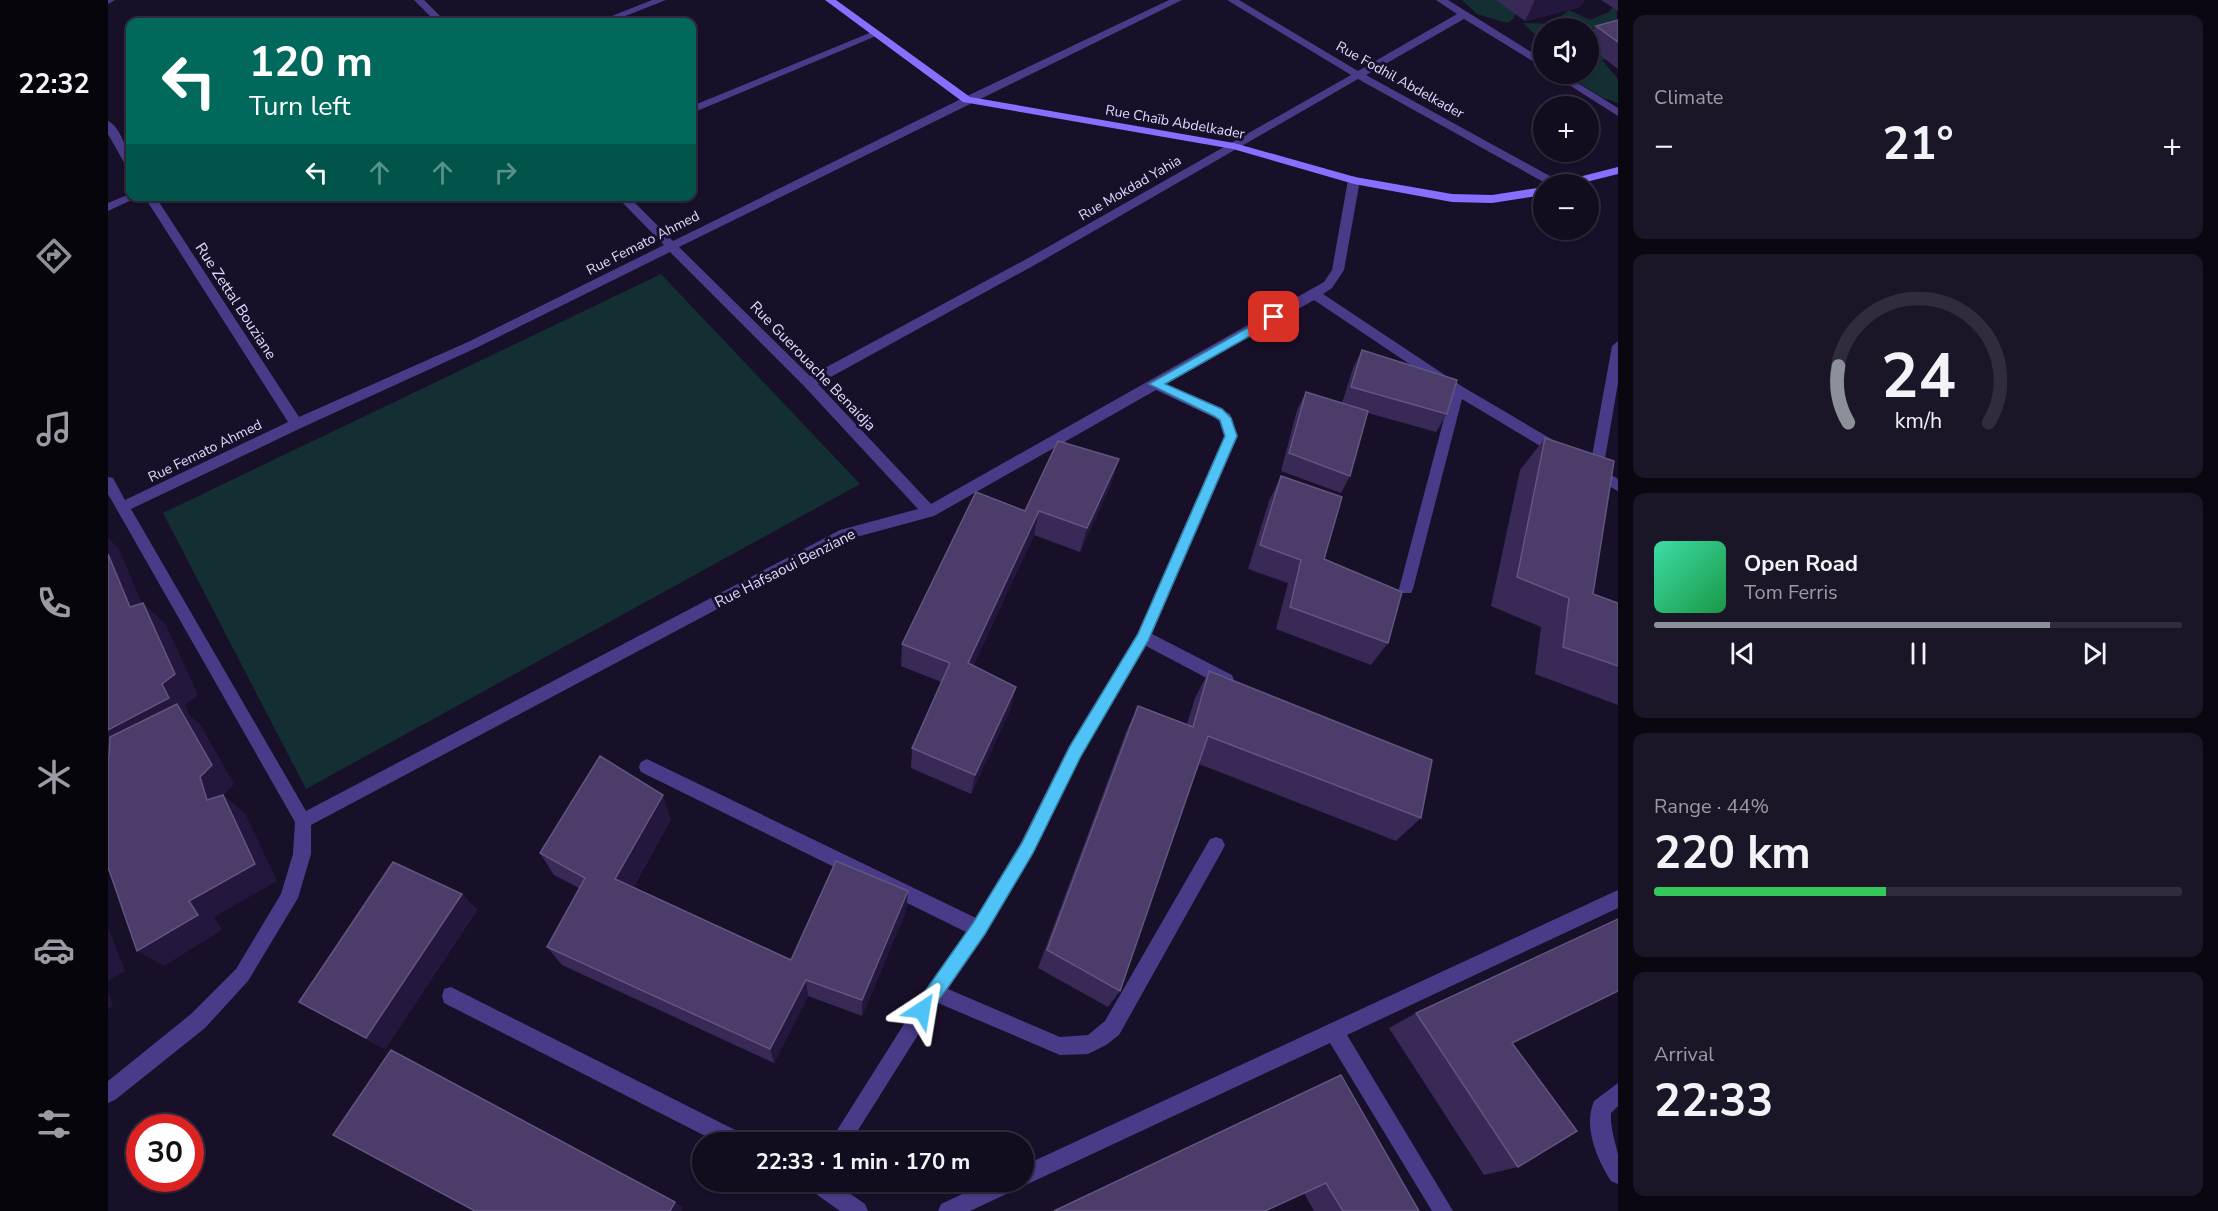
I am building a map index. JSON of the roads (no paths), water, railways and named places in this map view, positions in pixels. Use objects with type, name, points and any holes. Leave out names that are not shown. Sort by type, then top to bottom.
[{"type":"street","points":[[419,0],[437,18]]},
{"type":"street","points":[[613,18],[661,0]]},
{"type":"street","name":"Rue Chaïb Abdelkader","points":[[830,0],[967,100],[1234,146],[1354,180],[1452,198],[1492,199],[1533,193]]},
{"type":"street","name":"Rue Femato Ahmed","points":[[122,508],[296,424],[472,345],[967,100],[1177,0]]},
{"type":"street","name":"Rue Fodhil Abdelkader","points":[[1232,0],[1360,76],[1537,174]]},
{"type":"street","points":[[1441,0],[1533,58]]},
{"type":"street","name":"Rue Mokdad Yahia","points":[[808,383],[1360,76],[1465,15]]},
{"type":"street","points":[[696,108],[876,34]]},
{"type":"street","points":[[1573,84],[1618,113]]},
{"type":"street","points":[[108,124],[126,157]]},
{"type":"street","points":[[1599,175],[1618,170]]},
{"type":"street","name":"Rue Hafsaoui Benziane","points":[[303,821],[845,534],[929,512],[1314,294],[1328,285],[1338,270],[1354,180]]},
{"type":"street","points":[[108,207],[126,200]]},
{"type":"street","name":"Rue Zettal Bouziane","points":[[152,201],[296,424]]},
{"type":"street","name":"Rue Guerouache Benaidja","points":[[626,201],[808,383],[929,512]]},
{"type":"street","points":[[1314,294],[1458,390],[1618,486]]},
{"type":"street","points":[[1586,466],[1618,346]]},
{"type":"street","points":[[846,1132],[934,992],[979,929],[1027,848],[1075,751],[1143,637],[1231,436],[1225,418],[1218,413],[1155,384]]},
{"type":"street","points":[[1406,589],[1458,390]]},
{"type":"street","points":[[108,482],[303,821],[302,854],[289,898],[242,975],[198,1021],[108,1093]]},
{"type":"street","points":[[1143,637],[1239,686]]},
{"type":"street","points":[[647,766],[979,929]]},
{"type":"street","points":[[934,992],[1060,1046],[1080,1047],[1097,1042],[1112,1028],[1216,845]]},
{"type":"street","points":[[1034,1171],[1618,899]]},
{"type":"street","points":[[451,996],[718,1132]]},
{"type":"street","points":[[1334,1031],[1443,1211]]},
{"type":"street","points":[[1618,1093],[1601,1108],[1600,1123],[1602,1142],[1618,1174]]},
{"type":"street","points":[[830,1192],[858,1211]]},
{"type":"street","points":[[948,1211],[989,1192]]}]
